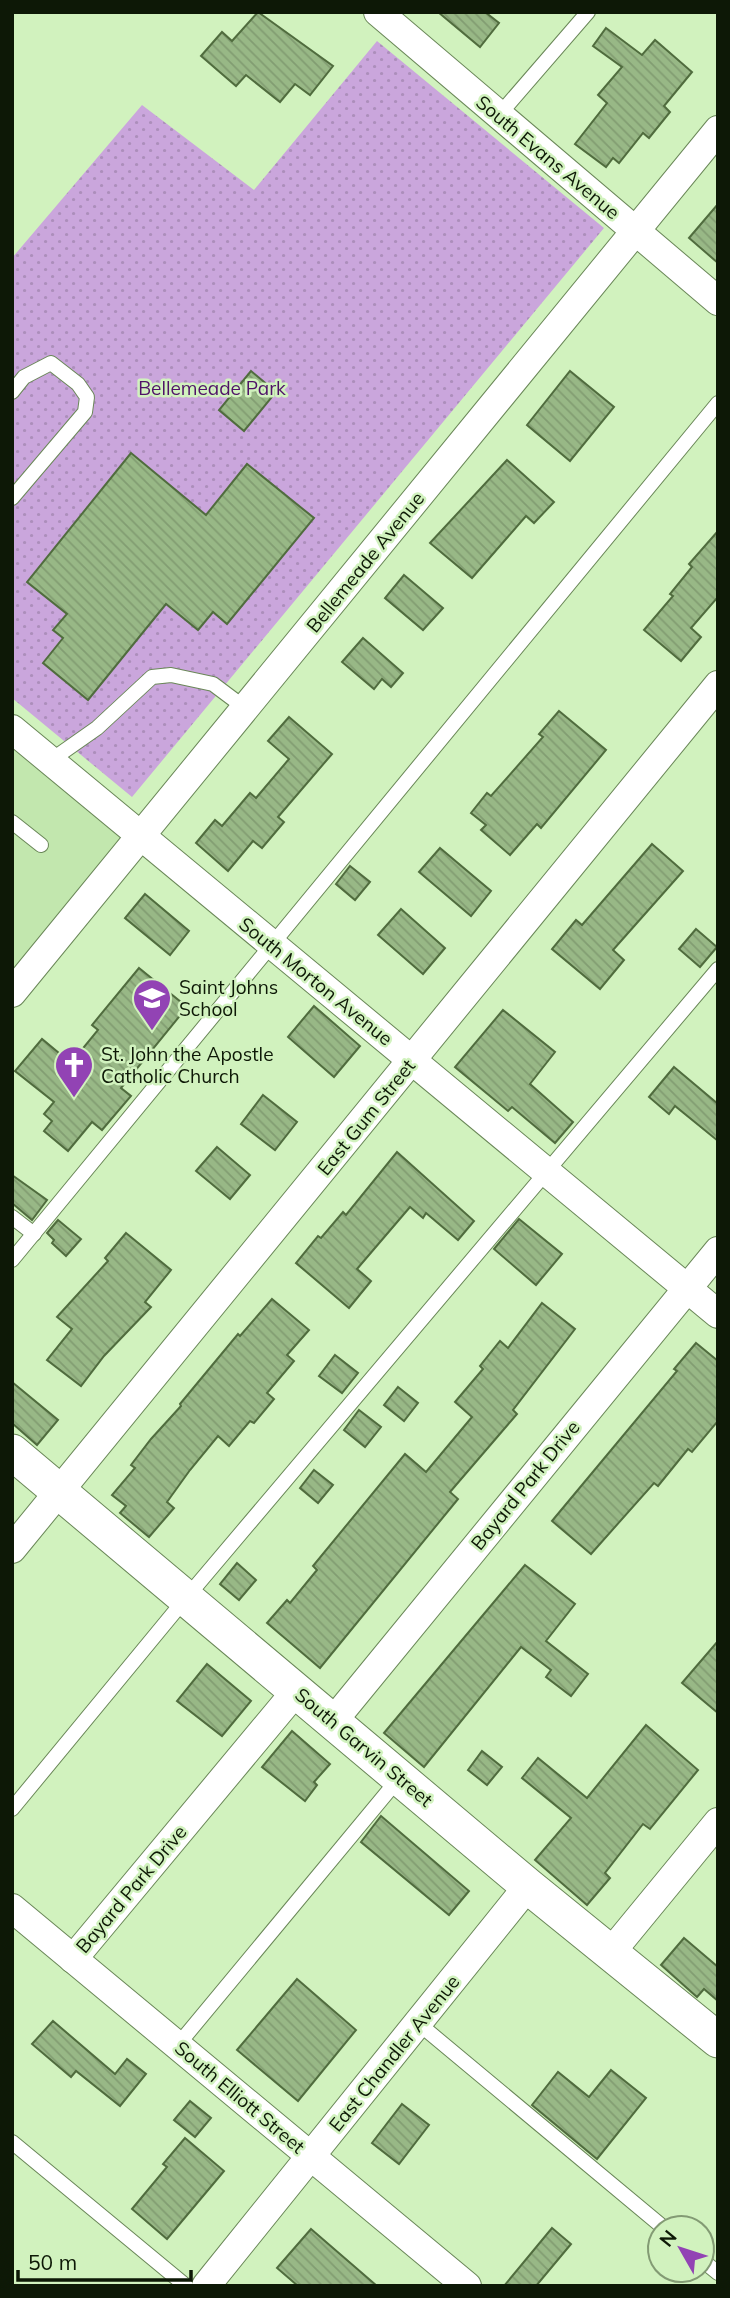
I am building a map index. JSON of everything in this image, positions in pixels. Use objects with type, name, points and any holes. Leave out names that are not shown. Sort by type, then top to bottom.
[{"type":"street","name":"South Evans Avenue","points":[[387,15],[499,115],[718,301]]},
{"type":"street","name":"Bellemeade Avenue","points":[[12,993],[718,131]]},
{"type":"street","name":"East Gum Street","points":[[12,1549],[718,685]]},
{"type":"street","name":"South Morton Avenue","points":[[12,729],[718,1314]]},
{"type":"street","name":"Bayard Park Drive","points":[[334,1720],[718,1251]]},
{"type":"street","name":"South Garvin Street","points":[[12,1452],[528,1885],[718,2040]]},
{"type":"street","name":"Bayard Park Drive","points":[[73,1959],[297,1690]]},
{"type":"street","points":[[612,1951],[718,1822]]},
{"type":"street","name":"East Chandler Avenue","points":[[206,2286],[528,1885]]},
{"type":"street","name":"South Elliott Street","points":[[12,1908],[467,2286]]},
{"type":"lane","points":[[499,115],[588,12]]},
{"type":"lane","points":[[12,392],[24,377],[51,363],[78,384],[87,397],[85,412],[12,498]]},
{"type":"lane","points":[[12,1261],[404,780],[718,403]]},
{"type":"lane","points":[[50,761],[97,728],[152,677],[171,675],[213,684],[245,708]]},
{"type":"lane","points":[[12,822],[41,845]]},
{"type":"lane","points":[[12,1809],[186,1598],[718,969]]},
{"type":"lane","points":[[12,1217],[34,1234]]},
{"type":"lane","points":[[177,2046],[400,1777]]},
{"type":"lane","points":[[418,2023],[647,2214]]},
{"type":"lane","points":[[12,2142],[186,2286]]},
{"type":"shaded area","points":[[12,736],[132,834],[12,979]]},
{"type":"green space","name":"Bellemeade Park","points":[[377,41],[604,228],[132,797],[12,698],[12,258],[142,105],[254,190]]},
{"type":"building","points":[[258,12],[333,66],[310,95],[295,84],[280,102],[246,75],[236,86],[201,56],[222,32],[232,41]]},
{"type":"building","points":[[438,12],[485,12],[499,23],[480,47]]},
{"type":"building","points":[[606,28],[642,55],[655,40],[692,72],[664,106],[670,112],[649,138],[643,133],[619,163],[613,158],[606,167],[575,144],[607,103],[598,95],[622,67],[593,46]]},
{"type":"building","points":[[718,204],[718,263],[689,238]]},
{"type":"building","points":[[251,371],[276,392],[244,431],[219,410]]},
{"type":"building","points":[[570,371],[614,407],[570,461],[527,425]]},
{"type":"building","points":[[131,453],[206,515],[247,464],[314,518],[227,624],[213,612],[198,630],[166,604],[88,700],[43,663],[63,638],[53,630],[67,614],[27,582]]},
{"type":"building","points":[[507,460],[554,502],[534,523],[526,516],[472,578],[430,543]]},
{"type":"building","points":[[718,531],[718,597],[691,628],[701,637],[681,661],[644,630],[673,596],[670,594],[692,567],[689,564]]},
{"type":"building","points":[[404,575],[443,608],[423,630],[385,598]]},
{"type":"building","points":[[363,638],[403,673],[391,687],[382,679],[374,689],[342,662]]},
{"type":"building","points":[[559,711],[606,750],[541,828],[537,824],[510,855],[481,830],[486,825],[471,813],[487,793],[491,796],[543,737],[539,734]]},
{"type":"building","points":[[289,717],[332,754],[278,817],[284,822],[262,848],[253,841],[228,871],[196,843],[215,820],[222,826],[250,793],[256,798],[289,759],[268,741]]},
{"type":"building","points":[[652,844],[683,871],[613,950],[624,960],[600,989],[552,949],[576,920],[582,925]]},
{"type":"building","points":[[440,848],[491,891],[471,916],[419,872]]},
{"type":"building","points":[[350,866],[370,882],[355,900],[336,884]]},
{"type":"building","points":[[145,894],[189,931],[170,955],[125,918]]},
{"type":"building","points":[[401,909],[445,948],[423,974],[378,935]]},
{"type":"building","points":[[696,929],[717,947],[700,967],[679,949]]},
{"type":"building","points":[[139,968],[187,1007],[121,1088],[131,1096],[102,1130],[92,1122],[68,1151],[44,1131],[52,1121],[44,1114],[54,1102],[15,1071],[42,1039],[71,1063],[98,1030],[92,1025]]},
{"type":"building","points":[[314,1006],[360,1046],[334,1077],[288,1037]]},
{"type":"building","points":[[503,1010],[555,1052],[530,1084],[573,1122],[555,1143],[512,1107],[508,1111],[455,1067]]},
{"type":"building","points":[[674,1067],[718,1104],[718,1141],[675,1106],[669,1114],[649,1097]]},
{"type":"building","points":[[263,1095],[297,1122],[275,1150],[241,1124]]},
{"type":"building","points":[[217,1147],[250,1175],[230,1199],[196,1171]]},
{"type":"building","points":[[397,1152],[474,1221],[458,1240],[426,1213],[423,1218],[410,1207],[357,1269],[371,1281],[349,1308],[296,1263],[318,1236],[321,1238],[343,1212],[346,1215]]},
{"type":"building","points":[[12,1175],[47,1200],[32,1220],[12,1203]]},
{"type":"building","points":[[519,1219],[562,1254],[536,1285],[494,1249]]},
{"type":"building","points":[[58,1220],[81,1239],[66,1256],[52,1243],[54,1240],[47,1233]]},
{"type":"building","points":[[126,1233],[171,1270],[145,1302],[151,1307],[104,1356],[81,1386],[47,1360],[72,1329],[57,1317],[108,1261],[105,1258]]},
{"type":"building","points":[[272,1299],[309,1330],[287,1355],[294,1361],[267,1393],[274,1399],[254,1423],[250,1421],[229,1446],[218,1436],[167,1502],[174,1508],[149,1537],[120,1513],[126,1506],[112,1495],[135,1468],[131,1465],[151,1439],[238,1334],[240,1336]]},
{"type":"building","points":[[542,1303],[575,1329],[513,1410],[517,1414],[450,1492],[458,1499],[320,1668],[267,1623],[287,1600],[290,1603],[317,1570],[313,1566],[405,1454],[426,1472],[472,1417],[455,1402],[483,1369],[480,1366],[500,1341],[508,1348]]},
{"type":"building","points":[[696,1343],[718,1361],[718,1421],[692,1452],[688,1449],[658,1486],[654,1483],[591,1554],[552,1521],[677,1371],[674,1369]]},
{"type":"building","points":[[335,1355],[358,1373],[342,1393],[319,1376]]},
{"type":"building","points":[[12,1382],[58,1420],[37,1445],[12,1423]]},
{"type":"building","points":[[398,1387],[418,1403],[404,1421],[384,1405]]},
{"type":"building","points":[[359,1410],[381,1427],[365,1447],[344,1430]]},
{"type":"building","points":[[314,1470],[333,1485],[318,1503],[300,1488]]},
{"type":"building","points":[[237,1563],[256,1580],[239,1600],[220,1584]]},
{"type":"building","points":[[525,1565],[575,1604],[546,1641],[588,1674],[571,1696],[546,1677],[551,1670],[521,1647],[424,1767],[384,1733]]},
{"type":"building","points":[[718,1641],[718,1713],[682,1683]]},
{"type":"building","points":[[207,1664],[251,1701],[222,1736],[177,1701]]},
{"type":"building","points":[[646,1725],[698,1770],[650,1829],[643,1824],[605,1873],[610,1878],[587,1905],[535,1860],[571,1818],[522,1778],[538,1758],[587,1798]]},
{"type":"building","points":[[292,1731],[330,1764],[314,1782],[317,1785],[305,1801],[262,1767]]},
{"type":"building","points":[[482,1751],[502,1767],[487,1785],[468,1770]]},
{"type":"building","points":[[381,1816],[469,1891],[449,1915],[361,1842]]},
{"type":"building","points":[[684,1938],[718,1967],[718,2001],[704,1989],[697,1997],[661,1965]]},
{"type":"building","points":[[297,1979],[356,2030],[298,2101],[237,2050]]},
{"type":"building","points":[[53,2021],[115,2074],[127,2059],[146,2074],[120,2106],[76,2071],[71,2077],[32,2044]]},
{"type":"building","points":[[611,2070],[646,2098],[597,2159],[532,2105],[558,2072],[589,2097]]},
{"type":"building","points":[[190,2101],[211,2118],[195,2137],[174,2120]]},
{"type":"building","points":[[402,2104],[429,2125],[399,2164],[372,2143]]},
{"type":"building","points":[[185,2138],[224,2171],[167,2239],[132,2209],[167,2167],[163,2164]]},
{"type":"building","points":[[552,2228],[571,2244],[536,2286],[504,2286]]},
{"type":"building","points":[[311,2229],[377,2286],[298,2286],[277,2268]]},
{"type":"place","name":"Saint Johns School","points":[[152,1032]]},
{"type":"place","name":"St. John the Apostle Catholic Church","points":[[74,1099]]}]
